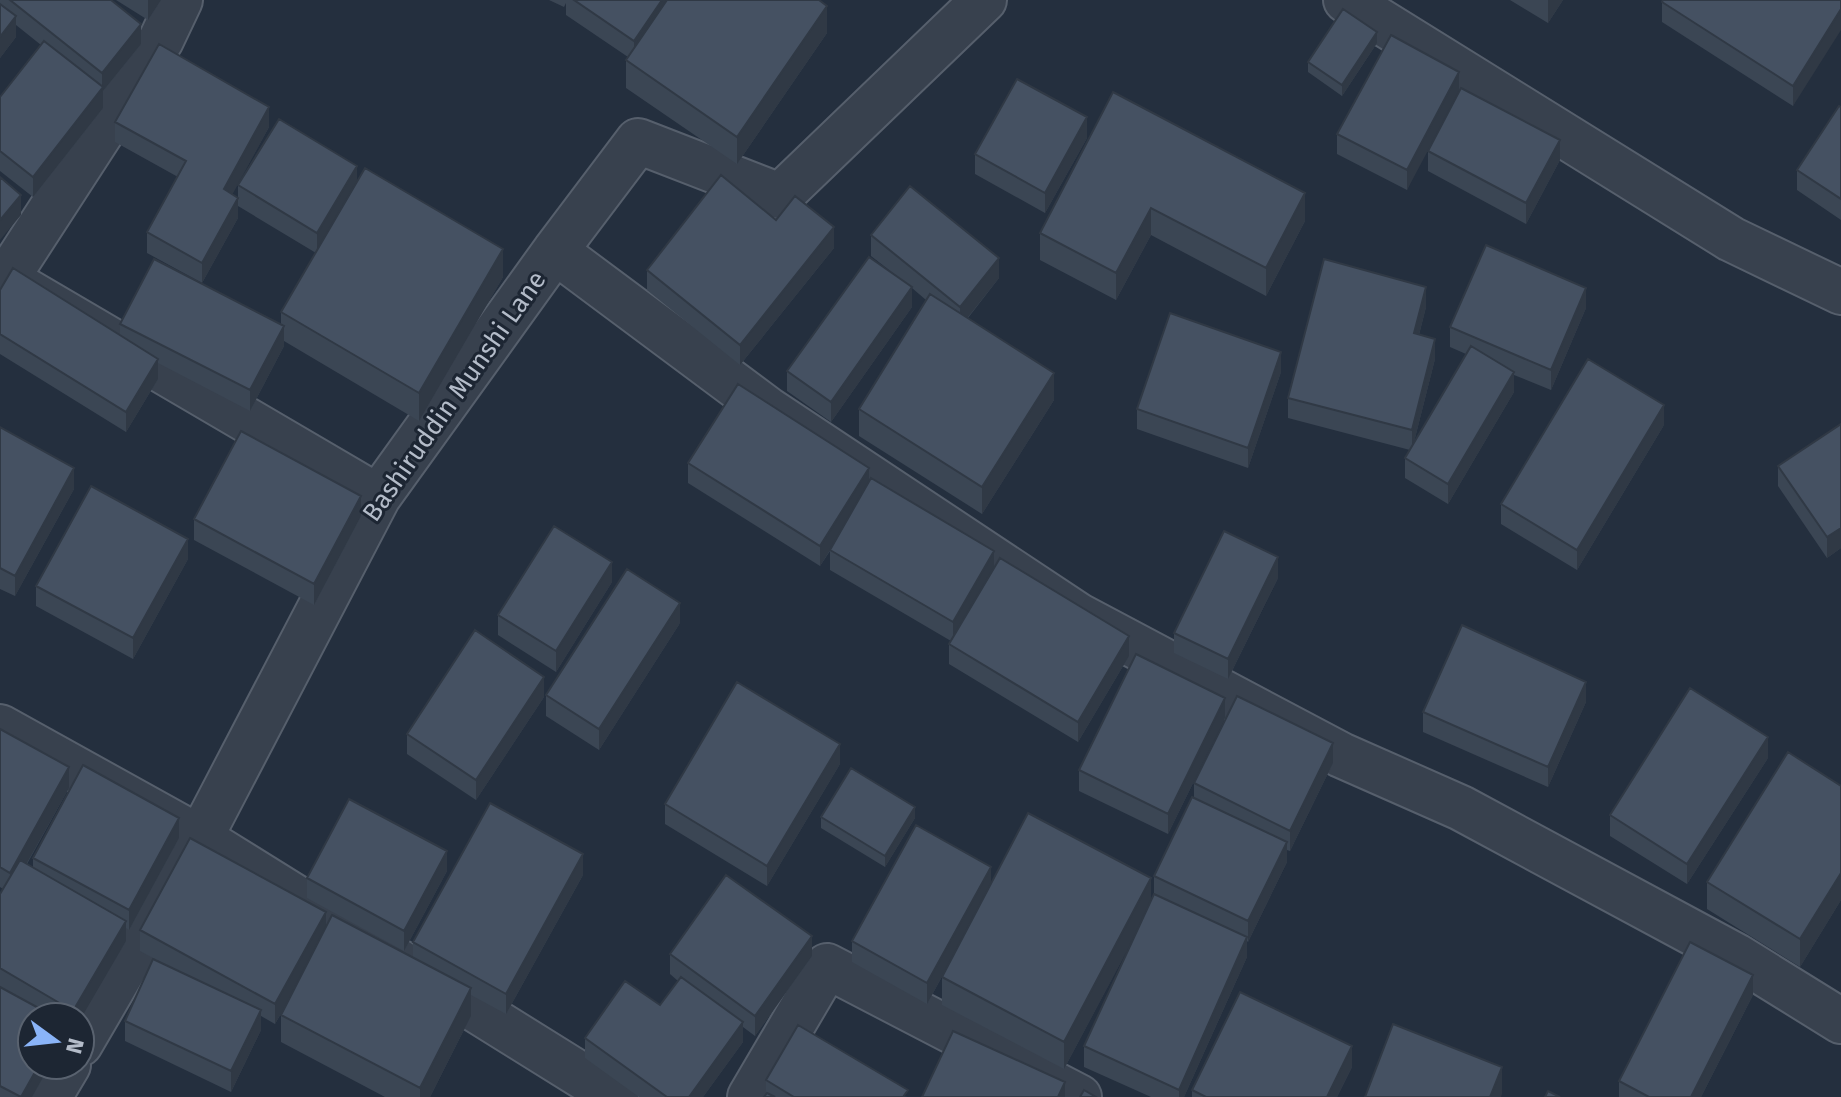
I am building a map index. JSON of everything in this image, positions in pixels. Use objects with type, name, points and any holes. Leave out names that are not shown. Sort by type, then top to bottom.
[{"type":"lane","points":[[180,0],[161,40],[2,285],[378,497]]},
{"type":"lane","name":"Bashiruddin Munshi Lane","points":[[96,1017],[200,838],[378,497],[638,141],[780,196],[984,0]]},
{"type":"lane","points":[[1346,0],[1731,239],[1841,292]]},
{"type":"lane","points":[[555,251],[767,409],[1079,616],[1341,755],[1461,808],[1736,956],[1841,1021]]},
{"type":"lane","points":[[0,727],[200,838],[616,1097]]},
{"type":"lane","points":[[750,1097],[827,966],[1079,1097]]},
{"type":"building","points":[[10,0],[111,0],[141,24],[102,73]]},
{"type":"building","points":[[574,0],[662,0],[634,41]]},
{"type":"building","points":[[667,0],[819,0],[827,6],[737,137],[626,60]]},
{"type":"building","points":[[1663,0],[1841,0],[1841,9],[1793,86]]},
{"type":"building","points":[[0,4],[16,16],[0,37]]},
{"type":"building","points":[[1343,9],[1377,32],[1342,85],[1308,62]]},
{"type":"building","points":[[1391,35],[1459,72],[1407,170],[1337,134]]},
{"type":"building","points":[[44,41],[103,87],[33,177],[0,151],[0,97]]},
{"type":"building","points":[[159,44],[269,107],[224,189],[238,198],[202,263],[147,232],[186,161],[115,122]]},
{"type":"building","points":[[1017,79],[1087,117],[1045,193],[975,154]]},
{"type":"building","points":[[1461,88],[1560,140],[1526,203],[1428,151]]},
{"type":"building","points":[[1113,92],[1305,193],[1266,268],[1151,208],[1116,273],[1040,233]]},
{"type":"building","points":[[1841,107],[1841,199],[1797,170]]},
{"type":"building","points":[[279,119],[357,166],[317,233],[238,185]]},
{"type":"building","points":[[365,168],[503,249],[419,393],[281,312]]},
{"type":"building","points":[[721,175],[776,220],[795,196],[834,227],[740,345],[647,270]]},
{"type":"building","points":[[0,177],[21,195],[0,220]]},
{"type":"building","points":[[910,186],[999,258],[960,307],[871,235]]},
{"type":"building","points":[[1486,245],[1586,288],[1551,370],[1450,327]]},
{"type":"building","points":[[869,257],[912,287],[831,402],[787,371]]},
{"type":"building","points":[[154,259],[284,326],[250,390],[120,324]]},
{"type":"building","points":[[1324,259],[1426,287],[1414,333],[1435,339],[1412,430],[1288,398]]},
{"type":"building","points":[[13,268],[158,359],[126,412],[0,334],[0,290]]},
{"type":"building","points":[[930,294],[1054,373],[982,487],[859,409]]},
{"type":"building","points":[[1170,313],[1281,352],[1248,448],[1137,409]]},
{"type":"building","points":[[1471,346],[1514,372],[1448,484],[1405,458]]},
{"type":"building","points":[[1588,359],[1664,405],[1577,550],[1501,504]]},
{"type":"building","points":[[738,384],[869,468],[820,546],[688,463]]},
{"type":"building","points":[[1841,424],[1841,528],[1827,537],[1778,466]]},
{"type":"building","points":[[0,427],[74,468],[15,576],[0,568]]},
{"type":"building","points":[[241,431],[361,496],[314,584],[194,519]]},
{"type":"building","points":[[871,478],[994,551],[953,622],[830,550]]},
{"type":"building","points":[[91,486],[188,539],[133,638],[36,586]]},
{"type":"building","points":[[554,526],[612,562],[556,651],[498,615]]},
{"type":"building","points":[[1224,531],[1278,557],[1228,659],[1174,633]]},
{"type":"building","points":[[1000,558],[1129,636],[1078,722],[949,644]]},
{"type":"building","points":[[627,569],[680,603],[599,729],[546,695]]},
{"type":"building","points":[[1462,625],[1586,682],[1548,767],[1423,712]]},
{"type":"building","points":[[475,630],[544,677],[476,780],[407,734]]},
{"type":"building","points":[[1136,654],[1225,698],[1168,814],[1079,770]]},
{"type":"building","points":[[737,682],[840,744],[767,866],[665,804]]},
{"type":"building","points":[[1690,688],[1768,737],[1687,864],[1610,815]]},
{"type":"building","points":[[1237,696],[1333,743],[1290,831],[1194,783]]},
{"type":"building","points":[[0,729],[69,767],[10,873],[0,867]]},
{"type":"building","points":[[1788,752],[1841,786],[1841,873],[1800,939],[1707,882]]},
{"type":"building","points":[[83,765],[179,818],[129,910],[33,858]]},
{"type":"building","points":[[851,768],[915,807],[885,856],[821,817]]},
{"type":"building","points":[[1192,797],[1287,842],[1248,921],[1154,876]]},
{"type":"building","points":[[349,799],[447,851],[404,931],[307,878]]},
{"type":"building","points":[[490,803],[583,854],[506,994],[413,942]]},
{"type":"building","points":[[1028,813],[1151,878],[1064,1042],[942,977]]},
{"type":"building","points":[[916,825],[991,867],[927,983],[852,941]]},
{"type":"building","points":[[190,838],[326,912],[275,1004],[140,930]]},
{"type":"building","points":[[20,860],[126,921],[79,1001],[56,1001],[0,968],[0,894]]},
{"type":"building","points":[[726,875],[812,936],[755,1016],[670,954]]},
{"type":"building","points":[[1154,894],[1247,937],[1179,1090],[1084,1046]]},
{"type":"building","points":[[332,915],[471,988],[420,1088],[281,1015]]},
{"type":"building","points":[[1690,942],[1753,975],[1691,1097],[1649,1097],[1619,1081]]},
{"type":"building","points":[[153,959],[261,1010],[231,1071],[125,1021]]},
{"type":"building","points":[[681,977],[743,1022],[689,1097],[667,1097],[585,1038],[625,981],[660,1005]]},
{"type":"building","points":[[0,987],[26,1001],[16,1001],[16,1081],[30,1081],[21,1097],[0,1086]]},
{"type":"building","points":[[1240,992],[1352,1046],[1327,1097],[1206,1097],[1192,1090]]},
{"type":"building","points":[[1393,1024],[1502,1067],[1490,1097],[1365,1097]]},
{"type":"building","points":[[798,1025],[908,1090],[903,1097],[794,1097],[766,1080]]},
{"type":"building","points":[[953,1031],[1065,1082],[1058,1097],[922,1097]]},
{"type":"building","points":[[1084,1090],[1096,1097],[1080,1097]]},
{"type":"building","points":[[1548,1091],[1560,1097],[1545,1097]]}]
